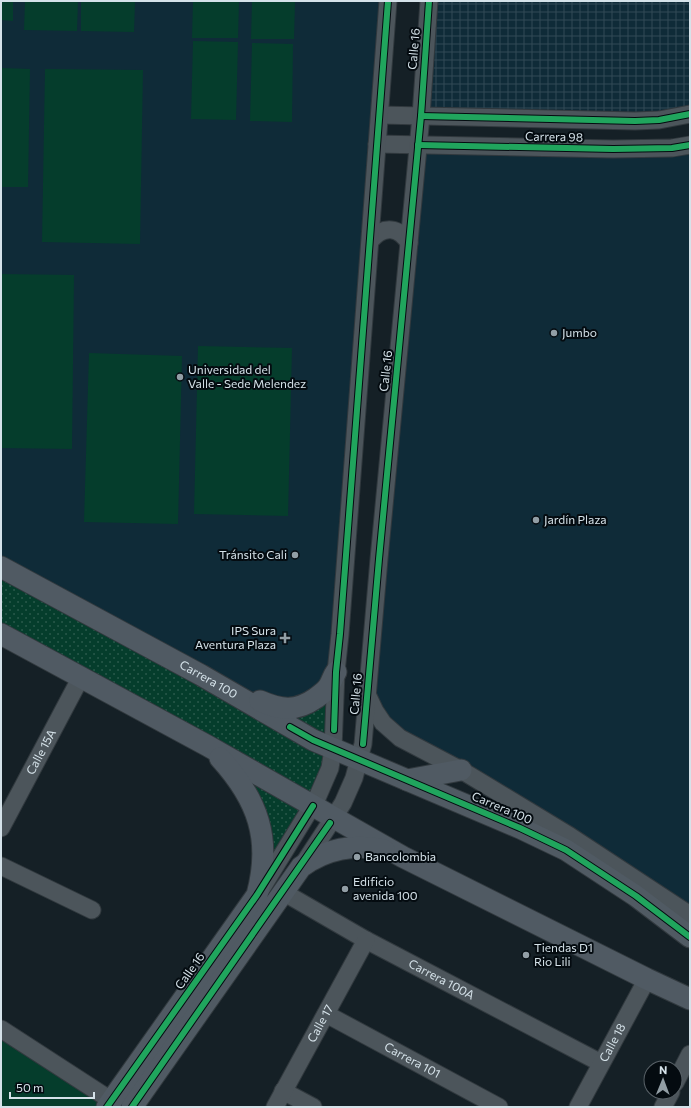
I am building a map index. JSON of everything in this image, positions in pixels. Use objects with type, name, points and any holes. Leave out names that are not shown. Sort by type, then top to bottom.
[{"type":"main road","name":"Carrera 100","points":[[1,567],[11,577],[201,675],[313,740],[520,828],[566,850],[639,890],[690,937]]},
{"type":"main road","points":[[1,634],[208,746],[403,857],[690,999]]},
{"type":"main road","points":[[201,675],[266,704],[278,708],[291,709],[306,705],[320,695],[329,687],[336,672]]},
{"type":"main road","points":[[208,746],[234,774],[243,787],[257,818],[264,852],[261,881],[257,895]]},
{"type":"main road","points":[[407,780],[461,770]]},
{"type":"main road","points":[[301,867],[326,853],[354,847],[382,850],[403,857]]},
{"type":"main road","name":"Calle 16","points":[[132,1107],[301,867]]},
{"type":"main road","name":"Calle 16","points":[[109,1104],[257,895]]},
{"type":"street","name":"Calle 16","points":[[257,895],[313,806],[330,768],[333,749],[336,672],[371,240],[388,1]]},
{"type":"street","name":"Calle 16","points":[[301,867],[343,803],[354,778],[364,744],[367,694],[421,116],[429,1]]},
{"type":"street","name":"Carrera 98","points":[[380,115],[634,121],[659,120],[690,114]]},
{"type":"street","points":[[518,147],[507,142],[506,133],[509,128],[518,125],[542,125],[548,120]]},
{"type":"street","name":"Carrera 98","points":[[377,144],[418,146],[649,149],[672,148],[690,145]]},
{"type":"street","points":[[371,240],[381,231],[394,230],[406,237],[409,243]]},
{"type":"street","name":"Calle 15A","points":[[3,821],[81,676]]},
{"type":"street","name":"Carrera 100","points":[[367,694],[375,711],[383,723],[400,738],[461,770],[570,836],[639,890],[690,915]]},
{"type":"street","points":[[1,866],[92,910]]},
{"type":"street","name":"Carrera 100A","points":[[283,892],[366,940],[601,1063]]},
{"type":"street","name":"Calle 17","points":[[275,1107],[366,940]]},
{"type":"street","name":"Calle 18","points":[[578,1107],[647,979]]},
{"type":"street","name":"Carrera 101","points":[[326,1014],[498,1107]]},
{"type":"street","points":[[1,1029],[109,1104]]},
{"type":"street","points":[[683,1068],[690,1054]]},
{"type":"street","points":[[283,1091],[313,1107]]},
{"type":"shaded area","name":"Universidad del Valle - Sede Melendez","points":[[1,1],[388,1],[329,687],[278,708],[1,567]]},
{"type":"shaded area","points":[[429,1],[690,1],[690,114],[421,116]]},
{"type":"shaded area","name":"Jardín Plaza","points":[[418,145],[690,145],[690,915],[461,770],[375,711],[386,481]]},
{"type":"green space","points":[[1,1],[13,1],[13,21],[1,20]]},
{"type":"green space","points":[[25,1],[78,1],[77,31],[24,30]]},
{"type":"green space","points":[[81,1],[135,1],[134,32],[81,31]]},
{"type":"green space","points":[[193,1],[239,1],[238,38],[192,38]]},
{"type":"green space","points":[[252,1],[295,1],[294,39],[251,39]]},
{"type":"green space","points":[[193,41],[238,42],[236,120],[191,119]]},
{"type":"green space","points":[[252,43],[293,44],[292,122],[250,121]]},
{"type":"green space","points":[[1,68],[30,69],[28,187],[1,187]]},
{"type":"green space","points":[[45,69],[143,70],[140,244],[42,242]]},
{"type":"green space","points":[[1,274],[74,275],[72,449],[1,448]]},
{"type":"green space","points":[[198,346],[292,348],[288,516],[194,514]]},
{"type":"green space","points":[[89,353],[182,356],[178,524],[84,522]]},
{"type":"green space","points":[[1,567],[278,708],[329,687],[333,749],[257,895],[263,845],[208,746],[1,634]]},
{"type":"green space","points":[[1,1029],[107,1107],[1,1107]]},
{"type":"cycle path","points":[[334,730],[336,672],[388,1]]},
{"type":"cycle path","points":[[363,744],[421,116],[429,1]]},
{"type":"cycle path","points":[[421,116],[635,121],[659,120],[690,114]]},
{"type":"cycle path","points":[[418,145],[613,149],[672,148],[690,145]]},
{"type":"cycle path","points":[[290,727],[313,740],[520,828],[566,850],[636,896],[690,937]]},
{"type":"cycle path","points":[[107,1107],[257,895],[313,806]]},
{"type":"cycle path","points":[[132,1107],[330,823]]},
{"type":"place","name":"Jumbo","points":[[554,333]]},
{"type":"place","name":"Universidad del Valle - Sede Melendez","points":[[180,377]]},
{"type":"place","name":"Jardín Plaza","points":[[536,520]]},
{"type":"place","name":"Tránsito Cali","points":[[295,555]]},
{"type":"place","name":"IPS Sura Aventura Plaza","points":[[285,638]]},
{"type":"place","name":"Bancolombia","points":[[357,857]]},
{"type":"place","name":"Edificio avenida 100","points":[[345,889]]},
{"type":"place","name":"Tiendas D1 Rio Lili","points":[[526,955]]}]
